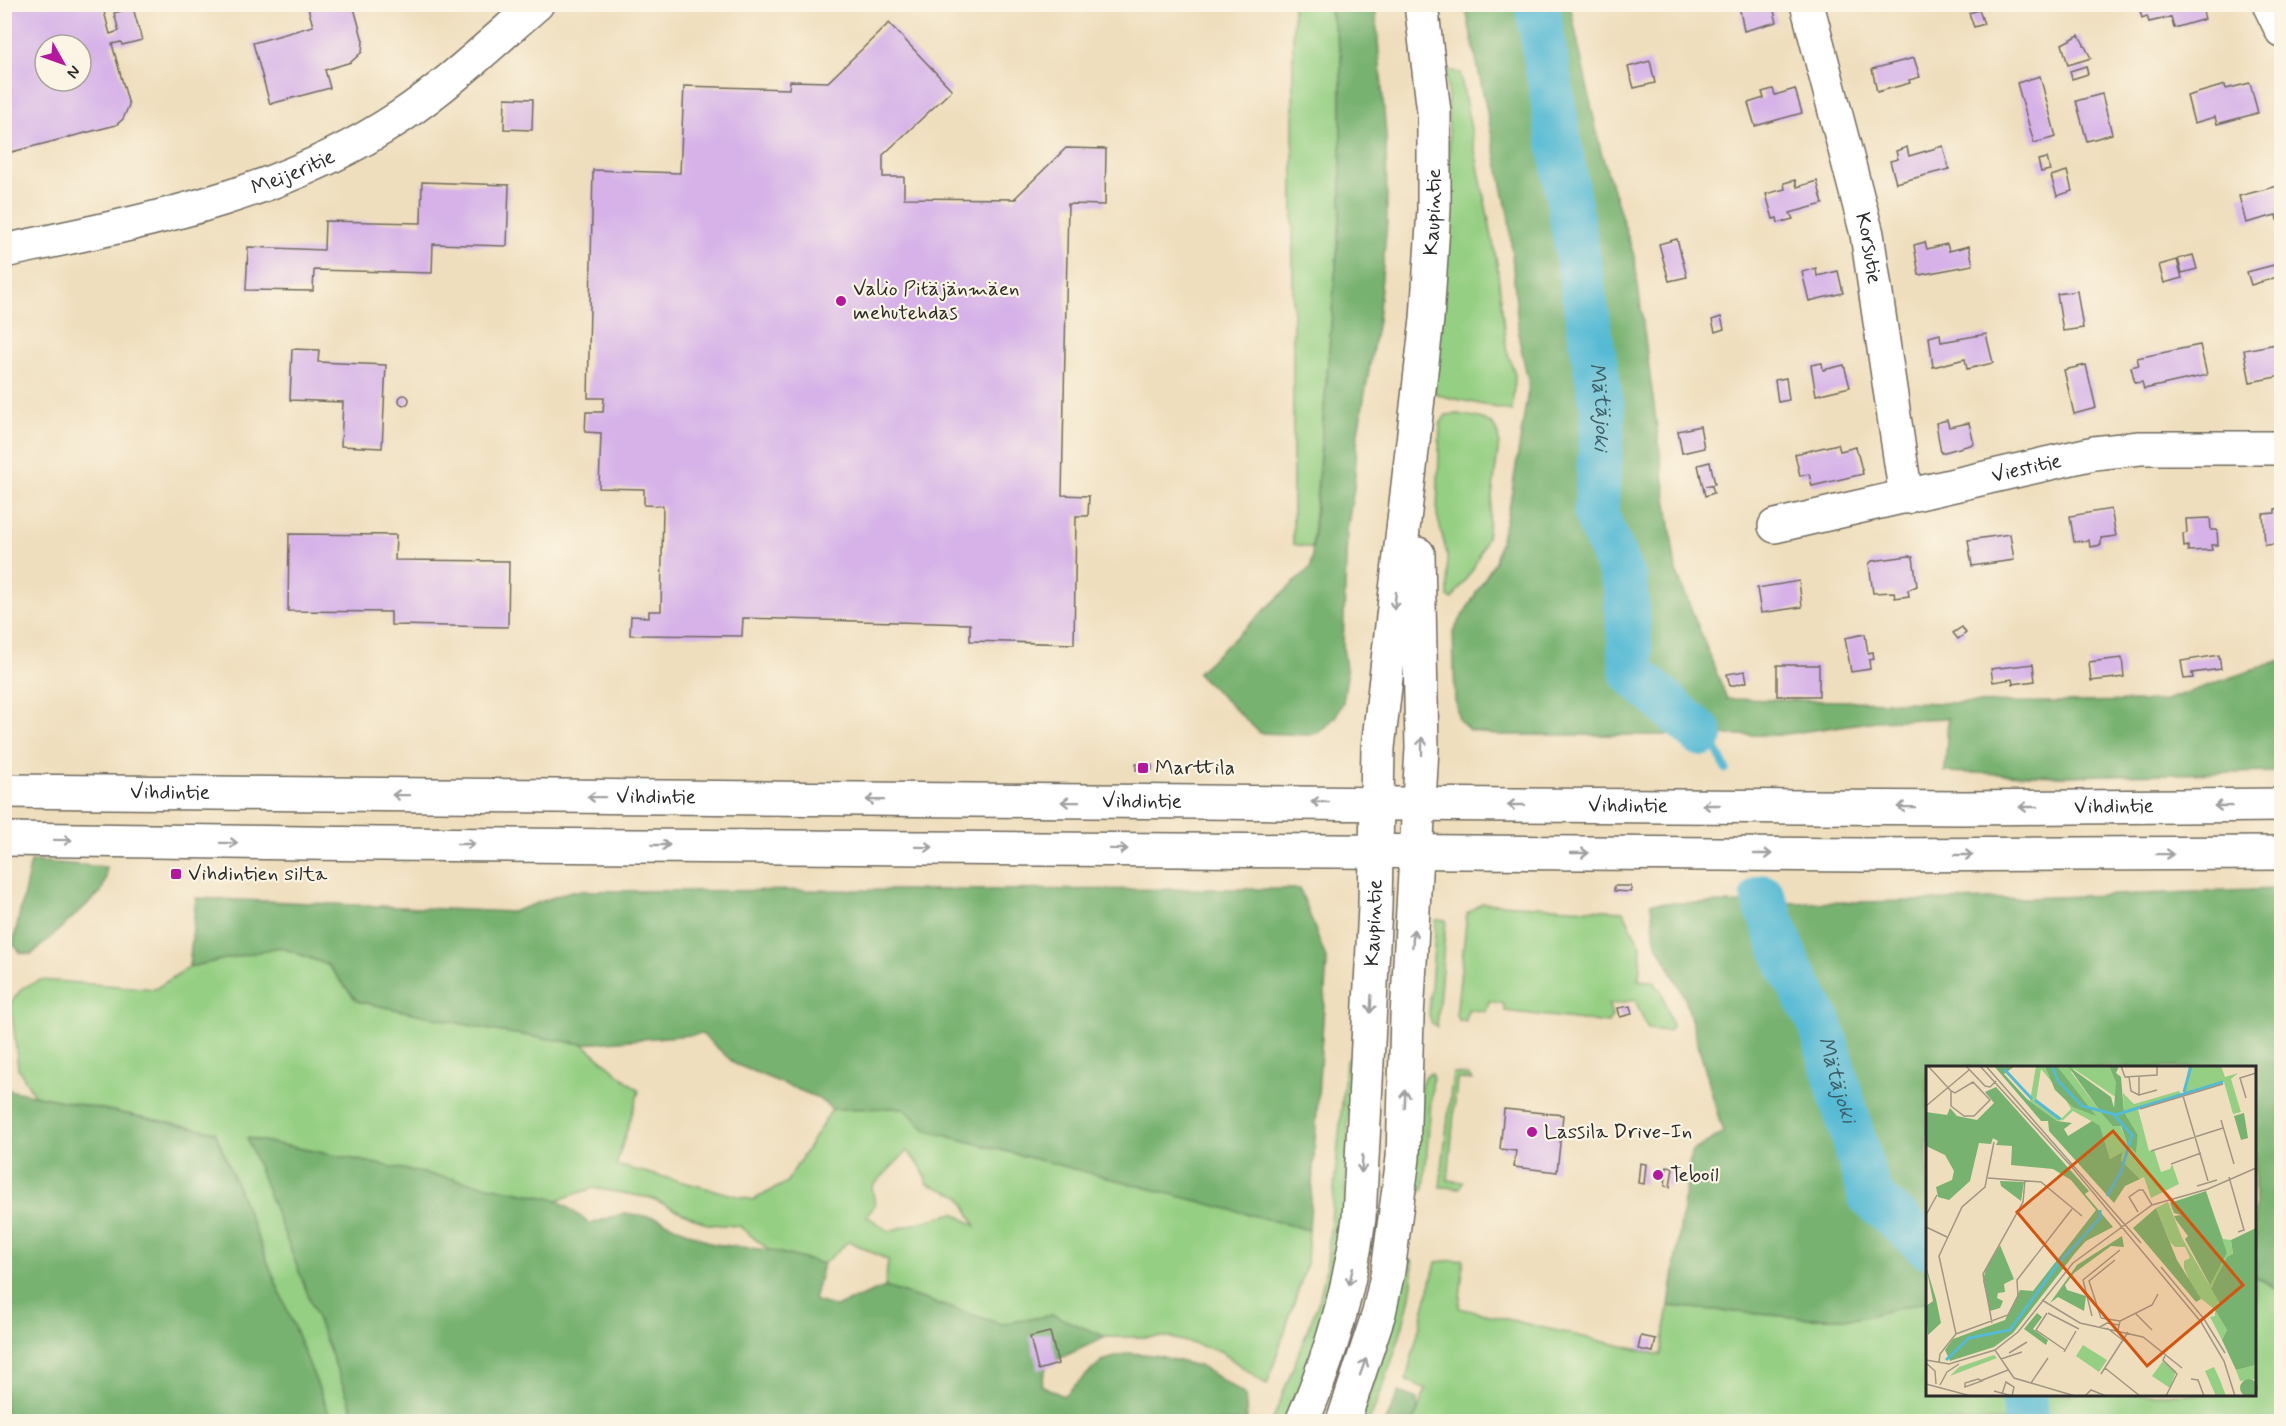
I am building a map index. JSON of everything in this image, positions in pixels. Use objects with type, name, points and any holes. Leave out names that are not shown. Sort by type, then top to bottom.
[{"type":"main road","name":"Meijeritie","points":[[4,251],[171,215],[283,179],[362,141],[400,117],[537,4]]},
{"type":"main road","name":"Kaupintie","points":[[1302,1422],[1329,1354],[1344,1305],[1353,1264],[1366,1110],[1378,803],[1378,748],[1426,319],[1434,209],[1434,112],[1421,4]]},
{"type":"main road","name":"Korsutie","points":[[1807,4],[1867,234],[1906,497]]},
{"type":"main road","points":[[2269,4],[2282,31]]},
{"type":"main road","name":"Kaupintie","points":[[1342,1422],[1379,1314],[1395,1225],[1403,1158],[1407,1017],[1422,748],[1414,417]]},
{"type":"main road","name":"Viestitie","points":[[1775,526],[2094,453],[2140,448],[2282,448]]},
{"type":"main road","name":"Vihdintie","points":[[4,791],[1965,808],[2282,805]]},
{"type":"main road","points":[[4,839],[1975,855],[2282,853]]},
{"type":"green space","points":[[1293,5],[1328,5],[1341,54],[1341,206],[1312,548],[1293,544]]},
{"type":"green space","points":[[1329,5],[1375,5],[1386,135],[1387,223],[1378,320],[1358,432],[1354,488],[1347,530],[1343,647],[1347,676],[1343,702],[1335,717],[1319,732],[1310,735],[1260,733],[1197,673],[1311,567],[1341,206],[1341,54]]},
{"type":"green space","points":[[1465,5],[1570,5],[1601,152],[1634,256],[1676,571],[1727,699],[1949,703],[2163,701],[2281,660],[2281,772],[2060,776],[1945,772],[1948,718],[1876,721],[1779,735],[1494,735],[1469,730],[1459,720],[1455,701],[1453,632],[1495,561],[1510,504],[1529,385],[1519,339],[1509,219]]},
{"type":"green space","points":[[1447,70],[1460,73],[1497,263],[1506,348],[1515,374],[1512,411],[1442,396],[1434,392],[1450,184]]},
{"type":"green space","points":[[1457,414],[1491,423],[1498,434],[1499,442],[1487,537],[1473,569],[1452,599],[1448,597],[1447,554],[1437,515],[1440,424],[1446,415]]},
{"type":"green space","points":[[31,861],[106,867],[106,879],[101,892],[32,954],[21,953],[13,944]]},
{"type":"green space","points":[[1300,889],[1327,961],[1309,1230],[928,1131],[903,1108],[832,1109],[816,1097],[735,1064],[702,1034],[583,1044],[496,1031],[357,1001],[328,965],[280,947],[189,967],[196,898],[512,912],[571,891]]},
{"type":"green space","points":[[2281,889],[2281,1291],[2256,1277],[2256,1066],[1926,1066],[1926,1301],[1859,1318],[1805,1318],[1669,1306],[1691,1152],[1723,1133],[1685,998],[1655,940],[1651,903],[1888,902]]},
{"type":"green space","points":[[1482,903],[1623,911],[1641,947],[1639,980],[1654,982],[1662,992],[1672,1026],[1668,1031],[1648,1029],[1635,1000],[1609,1005],[1612,1016],[1608,1023],[1505,1011],[1504,1004],[1489,1001],[1486,1012],[1468,1009],[1466,1021],[1459,1020],[1456,1016],[1467,914]]},
{"type":"green space","points":[[1436,920],[1446,920],[1437,1027],[1431,1022],[1429,1014]]},
{"type":"green space","points":[[280,947],[328,965],[357,1001],[496,1031],[583,1044],[639,1091],[616,1165],[753,1200],[786,1183],[832,1109],[903,1108],[928,1131],[1309,1230],[1307,1263],[1267,1385],[1220,1351],[1168,1337],[1106,1337],[1053,1315],[1001,1324],[885,1287],[888,1260],[849,1241],[823,1264],[769,1250],[739,1226],[707,1224],[651,1198],[593,1188],[558,1200],[248,1138],[357,1421],[332,1421],[215,1132],[34,1095],[18,1068],[11,1003],[22,988],[41,980],[155,989],[189,967]],"holes":[[[907,1151],[921,1167],[928,1184],[960,1196],[976,1226],[954,1213],[889,1231],[867,1216],[875,1205],[872,1187]]]},
{"type":"green space","points":[[1351,1058],[1342,1263],[1289,1421],[1272,1422],[1320,1298],[1327,1264],[1346,1061]]},
{"type":"green space","points":[[1431,1073],[1433,1075],[1424,1189],[1419,1193],[1414,1190],[1421,1086],[1424,1077]]},
{"type":"green space","points":[[1453,1073],[1469,1076],[1472,1080],[1457,1079],[1448,1180],[1463,1182],[1460,1188],[1440,1187]]},
{"type":"green space","points":[[5,1082],[8,1090],[215,1132],[332,1421],[5,1421]]},
{"type":"green space","points":[[247,1138],[558,1200],[590,1224],[624,1213],[657,1218],[713,1244],[769,1250],[823,1264],[814,1300],[835,1307],[885,1287],[1001,1324],[1053,1315],[1106,1337],[1047,1364],[1041,1385],[1063,1396],[1102,1361],[1129,1353],[1155,1355],[1202,1367],[1245,1395],[1247,1421],[357,1421]]},
{"type":"green space","points":[[1464,1259],[1459,1308],[1661,1355],[1669,1306],[1805,1318],[1858,1318],[1926,1301],[1926,1396],[2256,1396],[2256,1277],[2281,1291],[2281,1421],[1414,1422],[1426,1389],[1406,1380],[1436,1262]]},
{"type":"green space","points":[[1412,1260],[1413,1275],[1405,1317],[1383,1387],[1369,1421],[1360,1422],[1384,1350],[1406,1262]]},
{"type":"green space","points":[[1399,1392],[1417,1399],[1418,1410],[1414,1421],[1386,1421]]},
{"type":"building","points":[[4,4],[102,4],[110,34],[119,31],[114,13],[133,8],[142,40],[122,45],[121,42],[112,44],[129,105],[123,119],[116,125],[4,154]]},
{"type":"building","points":[[307,4],[353,4],[363,41],[362,52],[351,62],[325,70],[330,88],[270,104],[253,43],[313,26]]},
{"type":"building","points":[[1772,4],[1777,22],[1744,31],[1739,5]]},
{"type":"building","points":[[2138,4],[2201,4],[2205,19],[2174,28],[2171,17],[2149,22],[2147,16],[2142,18]]},
{"type":"building","points":[[1979,10],[1984,24],[1974,27],[1969,13]]},
{"type":"building","name":"Valio Pitäjänmäen mehutehdas","points":[[889,23],[952,90],[883,155],[883,177],[904,177],[904,198],[1017,199],[1015,198],[1066,148],[1106,149],[1105,205],[1068,204],[1062,495],[1089,496],[1088,516],[1076,516],[1074,644],[970,641],[970,624],[743,618],[742,636],[630,635],[631,616],[649,617],[649,611],[661,611],[663,506],[644,505],[644,489],[599,488],[601,433],[585,432],[586,412],[603,412],[604,398],[588,398],[593,170],[680,173],[684,86],[789,89],[790,81],[828,82]]},
{"type":"building","points":[[2079,35],[2091,58],[2068,65],[2062,44]]},
{"type":"building","points":[[1914,58],[1920,77],[1909,80],[1910,83],[1877,92],[1872,69]]},
{"type":"building","points":[[1650,61],[1655,83],[1634,88],[1628,67]]},
{"type":"building","points":[[2086,66],[2088,74],[2072,79],[2070,71]]},
{"type":"building","points":[[2040,76],[2056,137],[2034,143],[2017,83]]},
{"type":"building","points":[[2250,83],[2258,113],[2217,124],[2215,117],[2194,123],[2187,96],[2225,85],[2226,89]]},
{"type":"building","points":[[1773,89],[1775,95],[1795,89],[1802,113],[1755,126],[1748,103],[1764,98],[1762,92]]},
{"type":"building","points":[[2102,94],[2112,134],[2087,141],[2076,101]]},
{"type":"building","points":[[505,98],[533,99],[532,130],[504,129]]},
{"type":"building","points":[[1943,146],[1949,169],[1896,183],[1890,161],[1898,159],[1896,151],[1907,147],[1909,156]]},
{"type":"building","points":[[2047,158],[2050,170],[2041,172],[2038,160]]},
{"type":"building","points":[[2067,171],[2072,191],[2057,196],[2051,176]]},
{"type":"building","points":[[1795,180],[1797,187],[1817,181],[1823,204],[1790,213],[1793,219],[1778,223],[1777,218],[1773,219],[1766,194],[1785,189],[1784,183]]},
{"type":"building","points":[[422,182],[509,185],[507,246],[433,244],[432,273],[314,270],[313,291],[246,290],[248,247],[324,250],[325,221],[421,223]]},
{"type":"building","points":[[2282,185],[2282,219],[2277,220],[2276,215],[2246,223],[2239,196]]},
{"type":"building","points":[[1677,239],[1687,277],[1669,281],[1659,244]]},
{"type":"building","points":[[1925,242],[1927,249],[1947,244],[1949,251],[1969,246],[1973,265],[1919,275],[1914,245]]},
{"type":"building","points":[[2193,255],[2197,269],[2182,273],[2178,259]]},
{"type":"building","points":[[2177,260],[2182,278],[2164,283],[2159,265]]},
{"type":"building","points":[[2274,265],[2277,277],[2251,285],[2247,272]]},
{"type":"building","points":[[1816,268],[1817,276],[1838,271],[1843,293],[1809,301],[1802,272]]},
{"type":"building","points":[[2077,291],[2083,328],[2063,331],[2057,294]]},
{"type":"building","points":[[1721,317],[1724,329],[1715,332],[1712,320]]},
{"type":"building","points":[[1940,334],[1941,342],[1986,334],[1993,363],[1967,369],[1965,359],[1933,367],[1929,337]]},
{"type":"building","points":[[2282,343],[2282,376],[2250,382],[2244,350]]},
{"type":"building","points":[[2200,345],[2207,375],[2144,389],[2142,382],[2135,383],[2131,367],[2139,365],[2137,358]]},
{"type":"building","points":[[292,349],[319,350],[318,362],[386,365],[382,448],[341,446],[343,402],[290,400]]},
{"type":"building","points":[[1822,363],[1823,370],[1844,365],[1850,387],[1816,395],[1811,365]]},
{"type":"building","points":[[2086,365],[2096,408],[2074,414],[2064,370]]},
{"type":"building","points":[[1786,378],[1789,400],[1778,402],[1775,380]]},
{"type":"building","points":[[404,395],[409,400],[404,405],[399,400]]},
{"type":"building","points":[[1947,420],[1949,427],[1969,423],[1974,444],[1941,453],[1936,423]]},
{"type":"building","points":[[1700,426],[1704,448],[1682,453],[1678,431]]},
{"type":"building","points":[[1838,444],[1840,451],[1856,447],[1863,474],[1812,486],[1809,474],[1800,476],[1795,454]]},
{"type":"building","points":[[1710,462],[1715,484],[1705,486],[1712,486],[1714,493],[1705,496],[1698,465]]},
{"type":"building","points":[[2282,508],[2282,544],[2265,545],[2263,514],[2275,513],[2275,509]]},
{"type":"building","points":[[2111,509],[2116,536],[2101,538],[2101,545],[2090,547],[2089,540],[2074,542],[2070,516]]},
{"type":"building","points":[[2210,518],[2211,530],[2217,530],[2218,545],[2211,545],[2212,550],[2188,551],[2188,546],[2184,547],[2183,534],[2187,533],[2186,519]]},
{"type":"building","points":[[289,534],[396,535],[395,560],[509,561],[508,627],[391,625],[391,612],[288,611]]},
{"type":"building","points":[[2010,534],[2014,560],[1972,566],[1968,540]]},
{"type":"building","points":[[1913,557],[1917,586],[1908,590],[1909,596],[1895,598],[1894,592],[1873,593],[1869,564],[1872,561]]},
{"type":"building","points":[[1799,581],[1802,607],[1761,613],[1757,588]]},
{"type":"building","points":[[2282,583],[2282,607],[2279,608],[2277,584]]},
{"type":"building","points":[[1962,627],[1966,633],[1958,639],[1953,633]]},
{"type":"building","points":[[1865,634],[1868,653],[1873,652],[1874,659],[1869,660],[1870,669],[1851,672],[1845,638]]},
{"type":"building","points":[[2219,655],[2221,669],[2192,673],[2193,678],[2184,679],[2181,661]]},
{"type":"building","points":[[2122,658],[2124,677],[2091,681],[2089,662]]},
{"type":"building","points":[[2033,664],[2035,681],[2013,684],[2012,679],[1993,682],[1991,669]]},
{"type":"building","points":[[1777,665],[1819,665],[1819,696],[1777,696]]},
{"type":"building","points":[[1745,671],[1747,682],[1730,686],[1727,674]]},
{"type":"building","points":[[1136,764],[1152,765],[1152,770],[1136,770]]},
{"type":"building","points":[[1614,886],[1631,886],[1631,892],[1614,891]]},
{"type":"building","points":[[1630,1006],[1632,1014],[1620,1017],[1618,1008]]},
{"type":"building","name":"Lassila Drive-In","points":[[1504,1109],[1563,1115],[1557,1172],[1514,1167],[1516,1151],[1500,1149]]},
{"type":"building","points":[[1640,1163],[1646,1164],[1644,1184],[1638,1183]]},
{"type":"building","points":[[1667,1166],[1673,1167],[1670,1187],[1665,1186]]},
{"type":"building","points":[[1050,1332],[1058,1364],[1038,1370],[1030,1337]]},
{"type":"building","points":[[1641,1336],[1656,1339],[1653,1352],[1638,1349]]},
{"type":"waterway","name":"Mätäjoki","points":[[1537,4],[1603,412],[1596,514],[1625,583],[1632,673],[1701,734]]},
{"type":"waterway","name":"Mätäjoki","points":[[1701,734],[1716,749],[1726,769]]},
{"type":"waterway","name":"Mätäjoki","points":[[1763,897],[1789,966],[1820,1023],[1870,1196],[1926,1244]]},
{"type":"waterway","name":"Mätäjoki","points":[[2024,1396],[2026,1422]]},
{"type":"place","name":"Valio Pitäjänmäen mehutehdas","points":[[841,301]]},
{"type":"place","name":"Marttila","points":[[1143,768]]},
{"type":"place","name":"Vihdintien silta","points":[[176,874]]},
{"type":"place","name":"Lassila Drive-In","points":[[1532,1132]]},
{"type":"place","name":"Teboil","points":[[1658,1175]]}]
